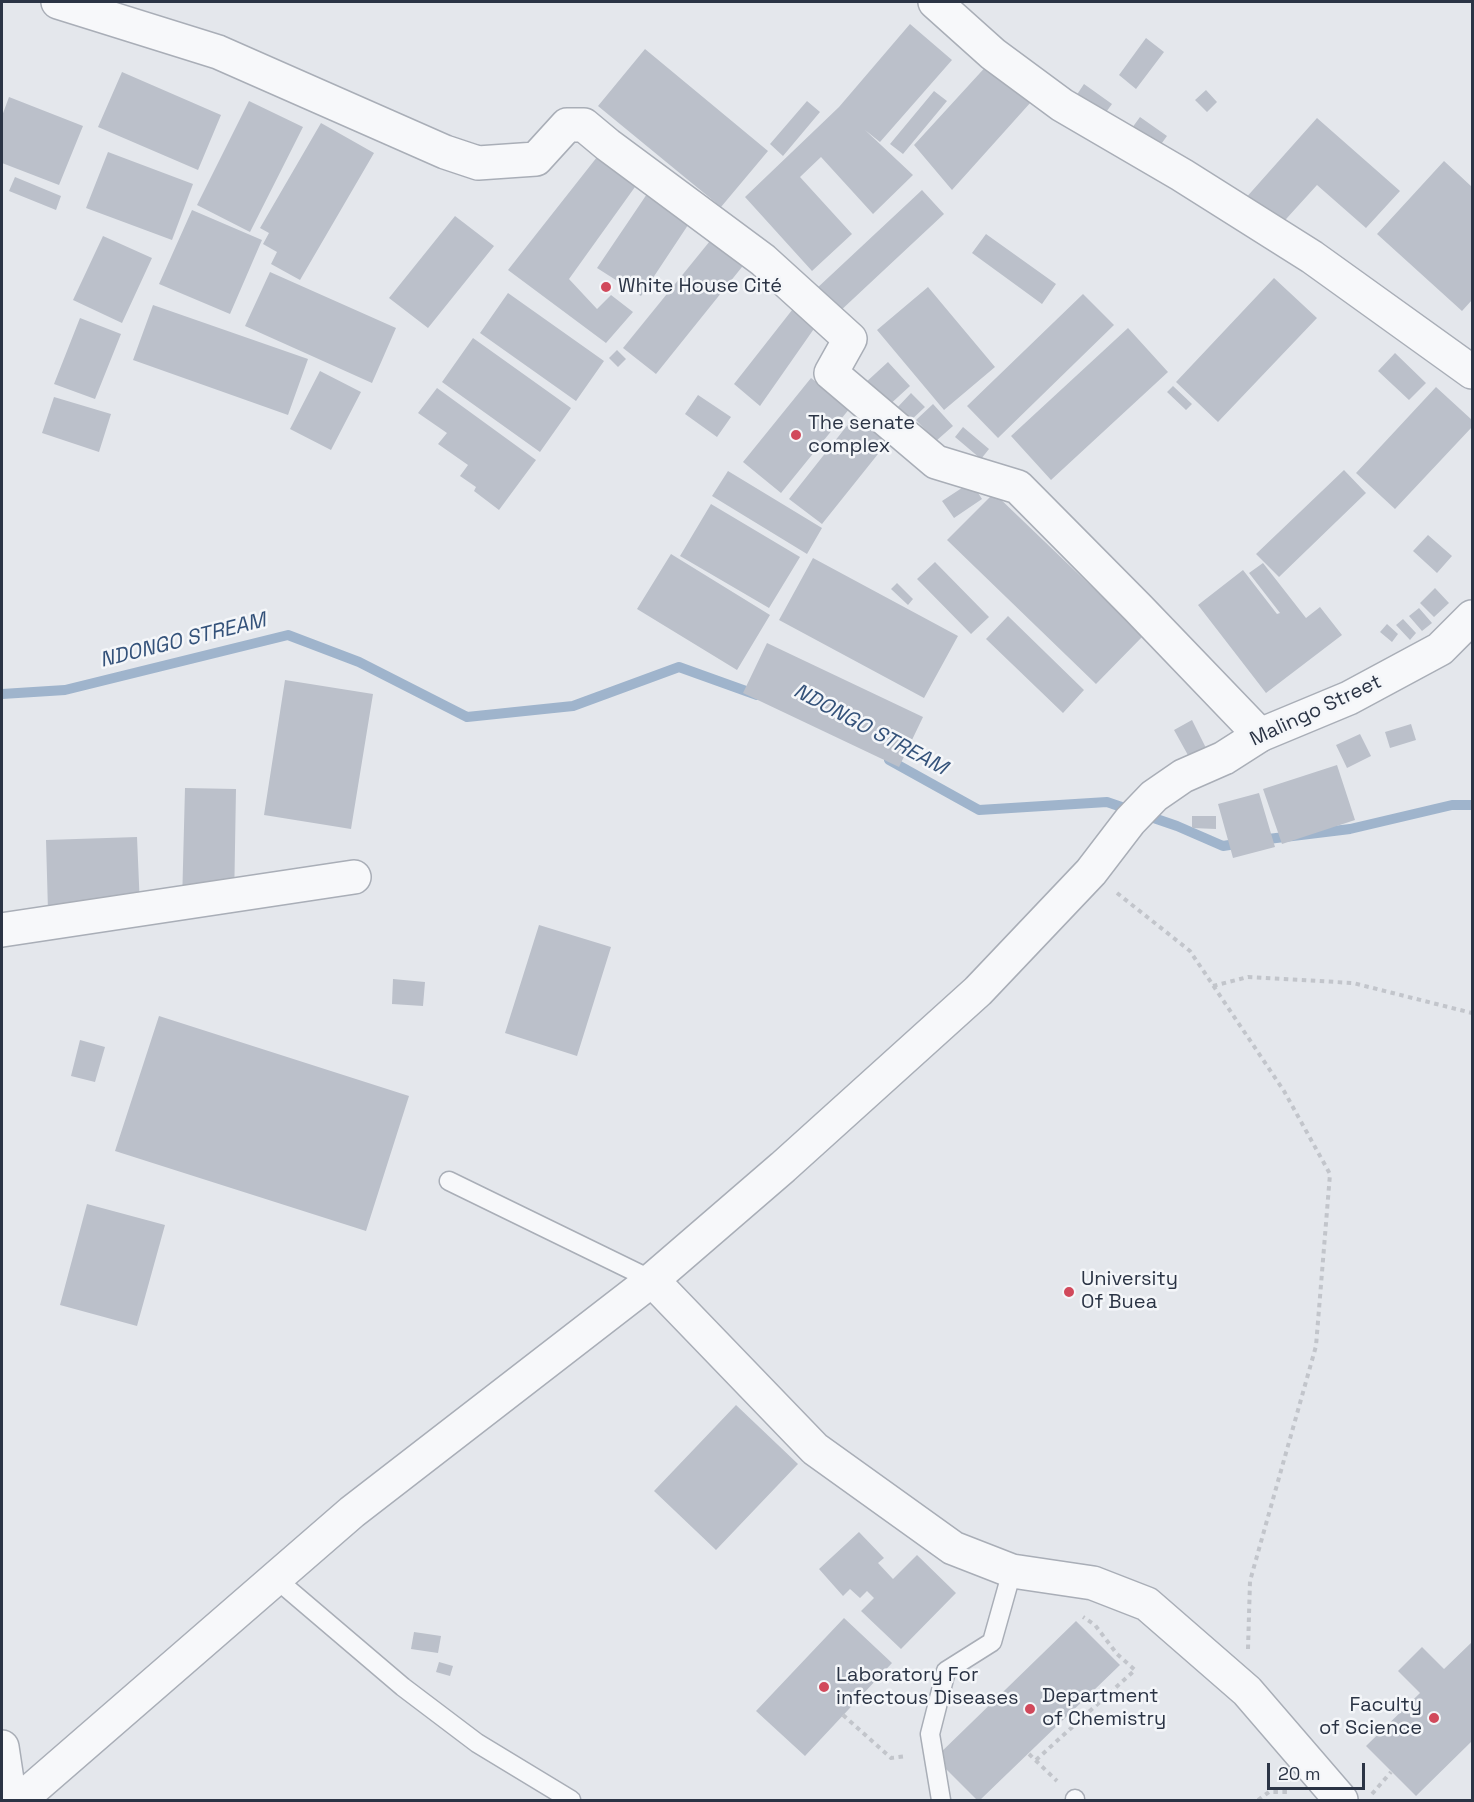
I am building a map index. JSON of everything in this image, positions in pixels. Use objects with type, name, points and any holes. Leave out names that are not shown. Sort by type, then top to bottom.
[{"type":"street","points":[[58,2],[218,52],[445,152],[478,163],[536,159],[567,125],[584,125],[763,260],[850,339],[831,373],[936,462],[1018,487],[1260,735]]},
{"type":"street","points":[[935,2],[993,54],[1062,105],[1182,174],[1312,257],[1473,372]]},
{"type":"street","name":"Malingo Street","points":[[20,1800],[352,1512],[652,1280],[783,1167],[978,991],[1091,872],[1130,821],[1154,796],[1183,776],[1224,758],[1260,735],[1348,698],[1440,649],[1473,617]]},
{"type":"street","points":[[2,930],[354,877]]},
{"type":"street","points":[[652,1280],[815,1449],[953,1548],[1012,1571],[1093,1583],[1147,1604],[1247,1691],[1354,1798]]},
{"type":"street","points":[[2,1747],[10,1800]]},
{"type":"lane","points":[[449,1181],[652,1280]]},
{"type":"lane","points":[[941,1800],[930,1734],[946,1671],[992,1642],[1012,1571]]},
{"type":"lane","points":[[275,1578],[403,1687],[477,1743],[571,1800]]},
{"type":"path","points":[[1091,872],[1190,951],[1284,1091],[1330,1174],[1316,1346],[1250,1581],[1247,1691]]},
{"type":"path","points":[[1213,986],[1248,977],[1353,983],[1473,1013]]},
{"type":"path","points":[[1036,1760],[1135,1670],[1118,1654],[1095,1625],[1064,1603],[1059,1578]]},
{"type":"path","points":[[843,1715],[891,1758],[914,1756],[930,1734]]},
{"type":"path","points":[[1029,1754],[1075,1800]]},
{"type":"path","points":[[1354,1798],[1375,1792],[1391,1772]]},
{"type":"building","points":[[910,24],[952,60],[880,142],[865,130],[913,175],[873,214],[821,157],[800,177],[852,234],[812,271],[745,197],[839,107]]},
{"type":"building","points":[[1146,38],[1164,52],[1136,89],[1119,75]]},
{"type":"building","points":[[645,49],[768,151],[721,207],[598,106]]},
{"type":"building","points":[[990,62],[1031,102],[952,190],[914,145]]},
{"type":"building","points":[[122,72],[221,115],[198,170],[98,127]]},
{"type":"building","points":[[1084,84],[1112,104],[1101,119],[1074,99]]},
{"type":"building","points":[[1206,90],[1217,102],[1207,112],[1195,100]]},
{"type":"building","points":[[934,91],[947,101],[903,154],[890,144]]},
{"type":"building","points":[[9,97],[83,126],[59,185],[2,163],[2,116]]},
{"type":"building","points":[[249,101],[303,127],[250,232],[197,205]]},
{"type":"building","points":[[807,101],[820,112],[783,156],[770,144]]},
{"type":"building","points":[[1140,117],[1167,136],[1159,147],[1132,128]]},
{"type":"building","points":[[1317,118],[1400,191],[1366,228],[1317,185],[1277,229],[1244,200]]},
{"type":"building","points":[[321,123],[374,153],[300,280],[271,264],[277,252],[263,244],[269,233],[260,228]]},
{"type":"building","points":[[108,152],[193,184],[172,240],[86,208]]},
{"type":"building","points":[[601,152],[640,180],[569,279],[597,309],[611,295],[633,312],[606,343],[508,270]]},
{"type":"building","points":[[1444,161],[1472,187],[1472,300],[1462,311],[1377,234]]},
{"type":"building","points":[[15,177],[61,196],[56,210],[9,191]]},
{"type":"building","points":[[922,190],[944,214],[838,313],[815,290]]},
{"type":"building","points":[[649,191],[692,219],[641,296],[597,268]]},
{"type":"building","points":[[192,210],[262,240],[230,314],[159,284]]},
{"type":"building","points":[[455,216],[494,246],[428,328],[389,298]]},
{"type":"building","points":[[986,234],[1056,284],[1042,304],[972,253]]},
{"type":"building","points":[[103,236],[152,258],[122,323],[73,300]]},
{"type":"building","points":[[714,236],[746,262],[656,374],[623,348]]},
{"type":"building","points":[[270,272],[396,328],[372,383],[245,326]]},
{"type":"building","points":[[1274,278],[1317,318],[1218,422],[1176,382]]},
{"type":"building","points":[[928,287],[995,367],[944,410],[877,330]]},
{"type":"building","points":[[508,293],[604,361],[576,401],[480,333]]},
{"type":"building","points":[[1083,294],[1114,325],[998,438],[967,406]]},
{"type":"building","points":[[153,305],[308,359],[288,415],[133,360]]},
{"type":"building","points":[[796,305],[818,323],[760,406],[734,384]]},
{"type":"building","points":[[80,318],[121,334],[95,399],[54,384]]},
{"type":"building","points":[[1128,328],[1168,372],[1051,480],[1011,436]]},
{"type":"building","points":[[473,338],[571,408],[540,452],[442,382]]},
{"type":"building","points":[[617,350],[626,359],[618,367],[609,358]]},
{"type":"building","points":[[1395,353],[1426,383],[1409,400],[1378,371]]},
{"type":"building","points":[[888,362],[910,386],[886,408],[864,384]]},
{"type":"building","points":[[320,371],[361,392],[331,450],[290,429]]},
{"type":"building","name":"The senate complex","points":[[811,378],[850,408],[781,493],[743,462]]},
{"type":"building","points":[[1173,386],[1192,404],[1186,410],[1167,392]]},
{"type":"building","points":[[1436,387],[1472,420],[1472,427],[1395,509],[1356,473]]},
{"type":"building","points":[[437,388],[536,460],[499,510],[474,491],[476,487],[460,476],[468,465],[438,444],[447,433],[418,413]]},
{"type":"building","points":[[911,393],[925,407],[908,423],[895,410]]},
{"type":"building","points":[[698,395],[731,417],[717,437],[685,414]]},
{"type":"building","points":[[54,397],[111,414],[99,452],[42,433]]},
{"type":"building","points":[[933,404],[953,426],[936,441],[916,420]]},
{"type":"building","points":[[857,413],[890,439],[822,524],[789,499]]},
{"type":"building","points":[[963,427],[989,449],[981,459],[955,437]]},
{"type":"building","points":[[1344,470],[1366,493],[1279,577],[1256,554]]},
{"type":"building","name":"The senate complex","points":[[728,471],[822,528],[807,554],[712,496]]},
{"type":"building","points":[[971,482],[982,499],[954,518],[942,501]]},
{"type":"building","points":[[994,493],[1143,636],[1096,684],[947,540]]},
{"type":"building","points":[[711,504],[800,557],[769,608],[680,556]]},
{"type":"building","points":[[1428,535],[1452,556],[1437,573],[1413,551]]},
{"type":"building","points":[[671,554],[770,615],[737,670],[637,609]]},
{"type":"building","points":[[813,558],[958,636],[924,698],[779,620]]},
{"type":"building","points":[[935,562],[989,617],[971,634],[917,579]]},
{"type":"building","points":[[1263,563],[1306,618],[1320,607],[1342,635],[1266,693],[1198,605],[1243,570],[1277,614],[1280,613],[1249,573]]},
{"type":"building","points":[[897,583],[913,599],[908,605],[891,589]]},
{"type":"building","points":[[1435,588],[1449,603],[1434,617],[1420,603]]},
{"type":"building","points":[[1419,608],[1432,623],[1422,631],[1409,616]]},
{"type":"building","points":[[1008,616],[1084,690],[1063,713],[986,639]]},
{"type":"building","points":[[1403,619],[1416,633],[1410,640],[1396,625]]},
{"type":"building","points":[[1387,624],[1398,634],[1392,642],[1380,632]]},
{"type":"building","points":[[767,643],[923,717],[899,767],[743,693]]},
{"type":"building","points":[[285,680],[373,694],[351,829],[264,815]]},
{"type":"building","points":[[1192,720],[1206,748],[1189,757],[1174,730]]},
{"type":"building","points":[[1411,724],[1416,740],[1390,748],[1385,732]]},
{"type":"building","points":[[1360,734],[1371,756],[1347,768],[1336,745]]},
{"type":"building","points":[[1337,765],[1355,820],[1282,844],[1263,789]]},
{"type":"building","points":[[185,788],[236,789],[234,905],[182,904]]},
{"type":"building","points":[[1259,793],[1275,847],[1233,858],[1218,804]]},
{"type":"building","points":[[1192,816],[1216,816],[1216,829],[1192,828]]},
{"type":"building","points":[[137,837],[140,907],[48,911],[46,840]]},
{"type":"building","points":[[539,925],[611,947],[577,1056],[505,1033]]},
{"type":"building","points":[[393,979],[425,982],[423,1006],[392,1004]]},
{"type":"building","points":[[159,1016],[409,1096],[366,1231],[115,1151]]},
{"type":"building","points":[[80,1040],[105,1047],[95,1082],[71,1076]]},
{"type":"building","points":[[87,1204],[165,1225],[137,1326],[60,1305]]},
{"type":"building","points":[[736,1405],[798,1464],[716,1550],[654,1491]]},
{"type":"building","points":[[859,1532],[884,1558],[878,1563],[893,1579],[917,1555],[956,1593],[901,1649],[861,1611],[874,1598],[867,1591],[860,1598],[850,1589],[843,1596],[819,1569]]},
{"type":"building","name":"Laboratory For infectous Diseases","points":[[844,1618],[892,1663],[805,1756],[756,1711]]},
{"type":"building","name":"Department of Chemistry","points":[[1076,1621],[1120,1665],[980,1800],[977,1800],[935,1758]]},
{"type":"building","points":[[414,1632],[441,1636],[438,1653],[411,1649]]},
{"type":"building","name":"Faculty of Science","points":[[1472,1642],[1472,1744],[1471,1742],[1416,1796],[1366,1746],[1420,1693],[1398,1671],[1422,1647],[1444,1669]]},
{"type":"building","points":[[439,1662],[453,1666],[450,1676],[436,1672]]},
{"type":"waterway","name":"NDONGO STREAM","points":[[2,694],[65,690],[288,635],[359,662],[467,717],[573,706],[679,667],[757,695]]},
{"type":"waterway","name":"NDONGO STREAM","points":[[889,760],[979,810],[1107,802],[1177,826],[1223,846],[1242,843]]},
{"type":"waterway","points":[[1260,840],[1350,829],[1452,805],[1472,805]]},
{"type":"place","name":"White House Cité","points":[[606,287]]},
{"type":"place","name":"The senate complex","points":[[796,435]]},
{"type":"place","name":"University Of Buea","points":[[1069,1292]]},
{"type":"place","name":"Laboratory For infectous Diseases","points":[[824,1687]]},
{"type":"place","name":"Department of Chemistry","points":[[1030,1709]]},
{"type":"place","name":"Faculty of Science","points":[[1434,1718]]}]
